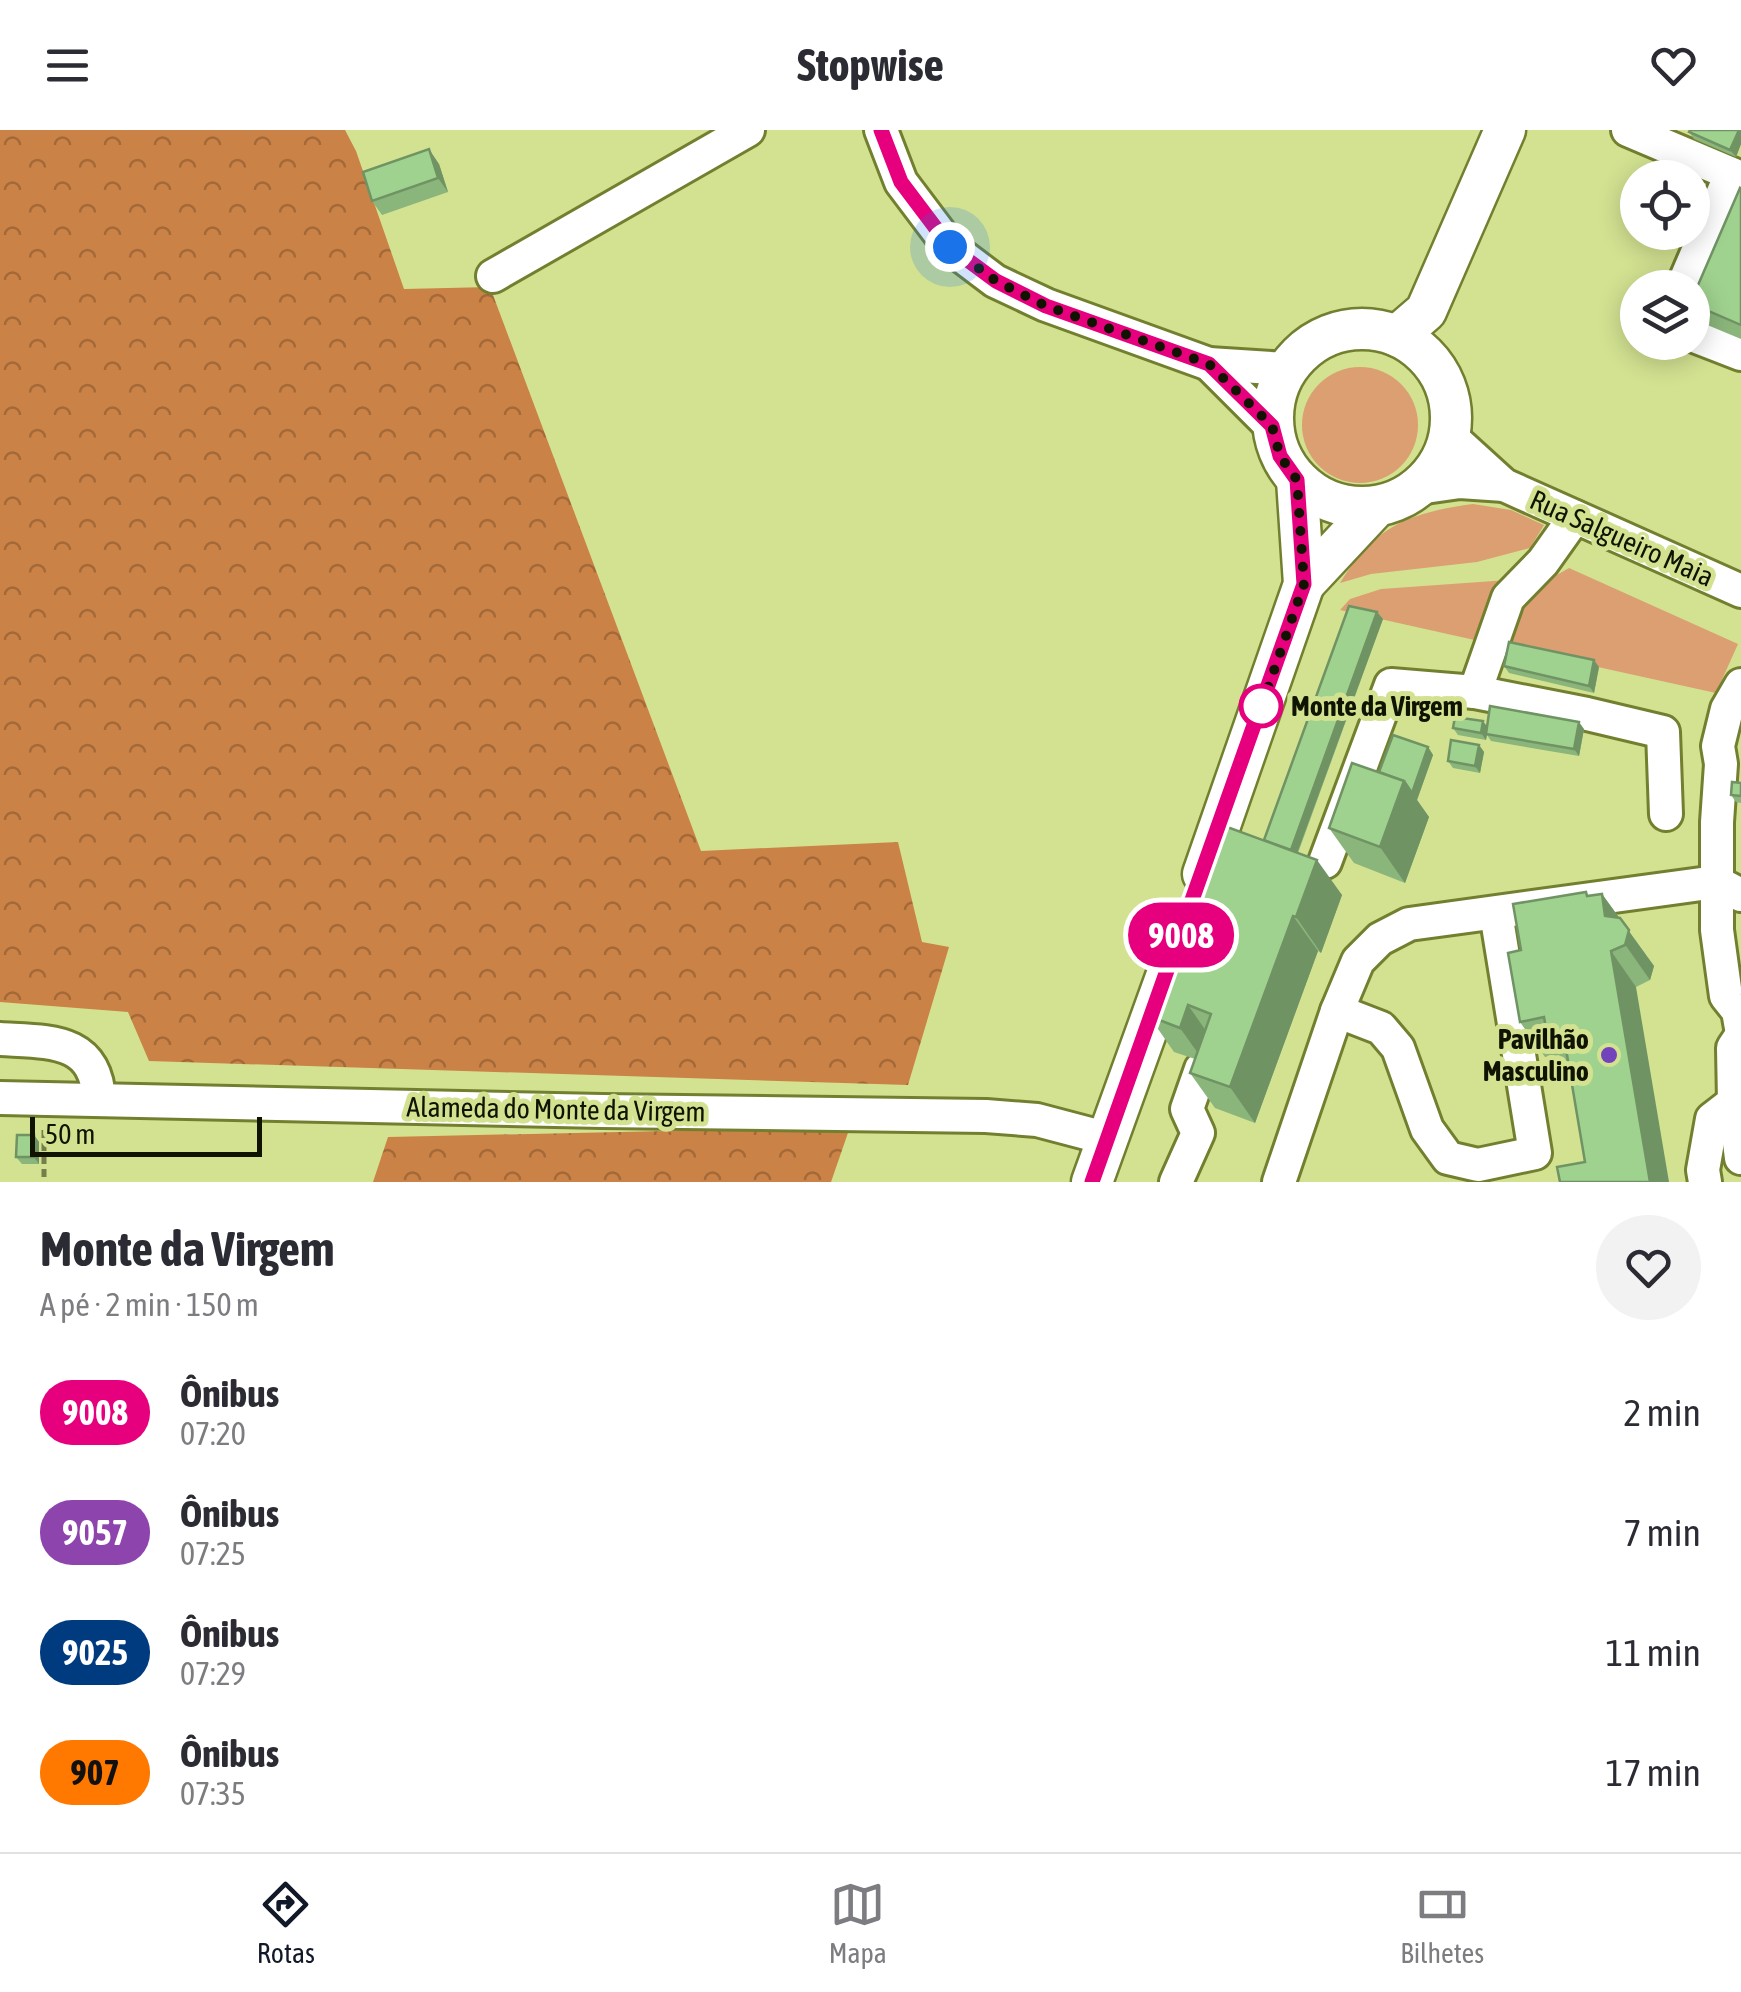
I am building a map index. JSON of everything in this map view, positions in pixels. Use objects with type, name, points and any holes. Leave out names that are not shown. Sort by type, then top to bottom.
[{"type":"main road","points":[[1417,336],[1505,130]]},
{"type":"main road","points":[[1354,330],[1417,336],[1440,376],[1450,415],[1449,435],[1432,473],[1418,488],[1376,507],[1348,506],[1320,498],[1297,480],[1280,456],[1272,426],[1274,397],[1287,370],[1304,350],[1328,336],[1354,330]]},
{"type":"main road","points":[[1092,1182],[1304,584],[1297,480]]},
{"type":"main road","points":[[1304,584],[1376,507]]},
{"type":"street","points":[[493,276],[748,130]]},
{"type":"street","points":[[881,130],[901,182],[930,221],[950,247],[996,281],[1046,306],[1209,364],[1287,370]]},
{"type":"street","points":[[1628,130],[1730,174]]},
{"type":"street","points":[[1710,203],[1730,174]]},
{"type":"street","points":[[1690,270],[1730,174]]},
{"type":"street","points":[[1710,342],[1741,354]]},
{"type":"street","points":[[1209,364],[1272,426]]},
{"type":"street","name":"Rua Salgueiro Maia","points":[[1449,435],[1504,485],[1741,591]]},
{"type":"street","name":"Rua Salgueiro Maia","points":[[1418,488],[1460,482],[1504,485]]},
{"type":"street","points":[[1475,692],[1508,598],[1543,562],[1575,517]]},
{"type":"street","points":[[1325,862],[1391,685],[1475,692],[1663,732],[1666,814]]},
{"type":"street","points":[[1739,690],[1739,715],[1731,749],[1721,764],[1730,949],[1726,996],[1718,1014],[1722,1037],[1738,1037],[1741,1158]]},
{"type":"street","points":[[1280,1182],[1337,1012],[1358,961],[1380,939],[1409,924],[1728,889]]},
{"type":"street","points":[[1337,1012],[1380,1028],[1398,1048],[1427,1129],[1448,1158],[1478,1165],[1535,1154],[1505,912]]},
{"type":"street","points":[[0,1039],[75,1050],[90,1061],[98,1079],[99,1100]]},
{"type":"street","points":[[1176,1182],[1198,1133],[1187,1109],[1201,1069]]},
{"type":"street","name":"Alameda do Monte da Virgem","points":[[0,1098],[602,1112],[986,1116],[1037,1120],[1109,1139]]},
{"type":"street","points":[[1705,1182],[1703,1170],[1712,1119],[1737,1102]]},
{"type":"path","points":[[44,1099],[44,1182]]},
{"type":"shaded area","points":[[1360,367],[1382,372],[1401,384],[1413,403],[1418,425],[1413,447],[1401,466],[1382,478],[1360,483],[1338,478],[1319,466],[1307,447],[1302,425],[1307,403],[1319,384],[1338,372]]},
{"type":"shaded area","points":[[1473,504],[1511,510],[1544,525],[1530,548],[1477,562],[1371,574],[1340,583],[1366,548],[1395,526],[1430,512]]},
{"type":"shaded area","points":[[1569,568],[1738,644],[1716,693],[1502,646],[1524,594]]},
{"type":"shaded area","points":[[1508,580],[1479,641],[1340,610],[1350,599],[1381,589]]},
{"type":"green space","points":[[0,130],[345,130],[356,151],[404,289],[490,287],[701,851],[898,842],[922,942],[949,947],[908,1085],[149,1061],[128,1012],[0,1002]]},
{"type":"green space","points":[[850,1127],[831,1182],[373,1182],[388,1137]]},
{"type":"building","points":[[1690,130],[1739,130],[1730,150]]},
{"type":"building","points":[[429,149],[438,178],[372,201],[363,172]]},
{"type":"building","points":[[1740,188],[1741,325],[1710,312],[1710,270],[1705,270]]},
{"type":"building","points":[[1349,606],[1377,612],[1291,850],[1264,840]]},
{"type":"building","points":[[1509,642],[1594,660],[1589,686],[1504,666]]},
{"type":"building","points":[[1490,706],[1579,722],[1574,749],[1486,734]]},
{"type":"building","points":[[1455,717],[1483,721],[1481,733],[1453,728]]},
{"type":"building","points":[[1393,735],[1428,747],[1412,793],[1404,781],[1379,772]]},
{"type":"building","points":[[1451,740],[1479,745],[1475,766],[1448,761]]},
{"type":"building","points":[[1352,763],[1404,781],[1380,847],[1329,828]]},
{"type":"building","points":[[1732,782],[1741,783],[1741,796],[1731,795]]},
{"type":"building","points":[[1219,824],[1317,860],[1230,1087],[1190,1073],[1211,1014],[1188,1005],[1180,1028],[1149,1016],[1168,966],[1162,963],[1200,858],[1206,861]]},
{"type":"building","name":"Pavilhão Masculino","points":[[1586,892],[1587,896],[1602,894],[1605,916],[1620,918],[1629,930],[1625,945],[1611,951],[1650,1182],[1560,1182],[1557,1167],[1585,1162],[1564,1037],[1548,1039],[1544,1017],[1520,1022],[1508,953],[1521,950],[1513,904]]},
{"type":"building","points":[[17,1135],[34,1135],[34,1157],[16,1157]]},
{"type":"bus line","name":"9008","points":[[881,130],[901,182],[950,247],[996,281],[1046,306],[1209,364],[1272,426],[1280,456],[1297,480],[1304,584],[1092,1182]]},
{"type":"place","name":"Monte da Virgem","points":[[1261,706]]},
{"type":"place","name":"Pavilhão Masculino","points":[[1609,1055]]},
{"type":"route","points":[[950,247],[996,281],[1046,306],[1209,364],[1272,426],[1280,456],[1297,480],[1304,584],[1260,711],[1261,706]]}]
